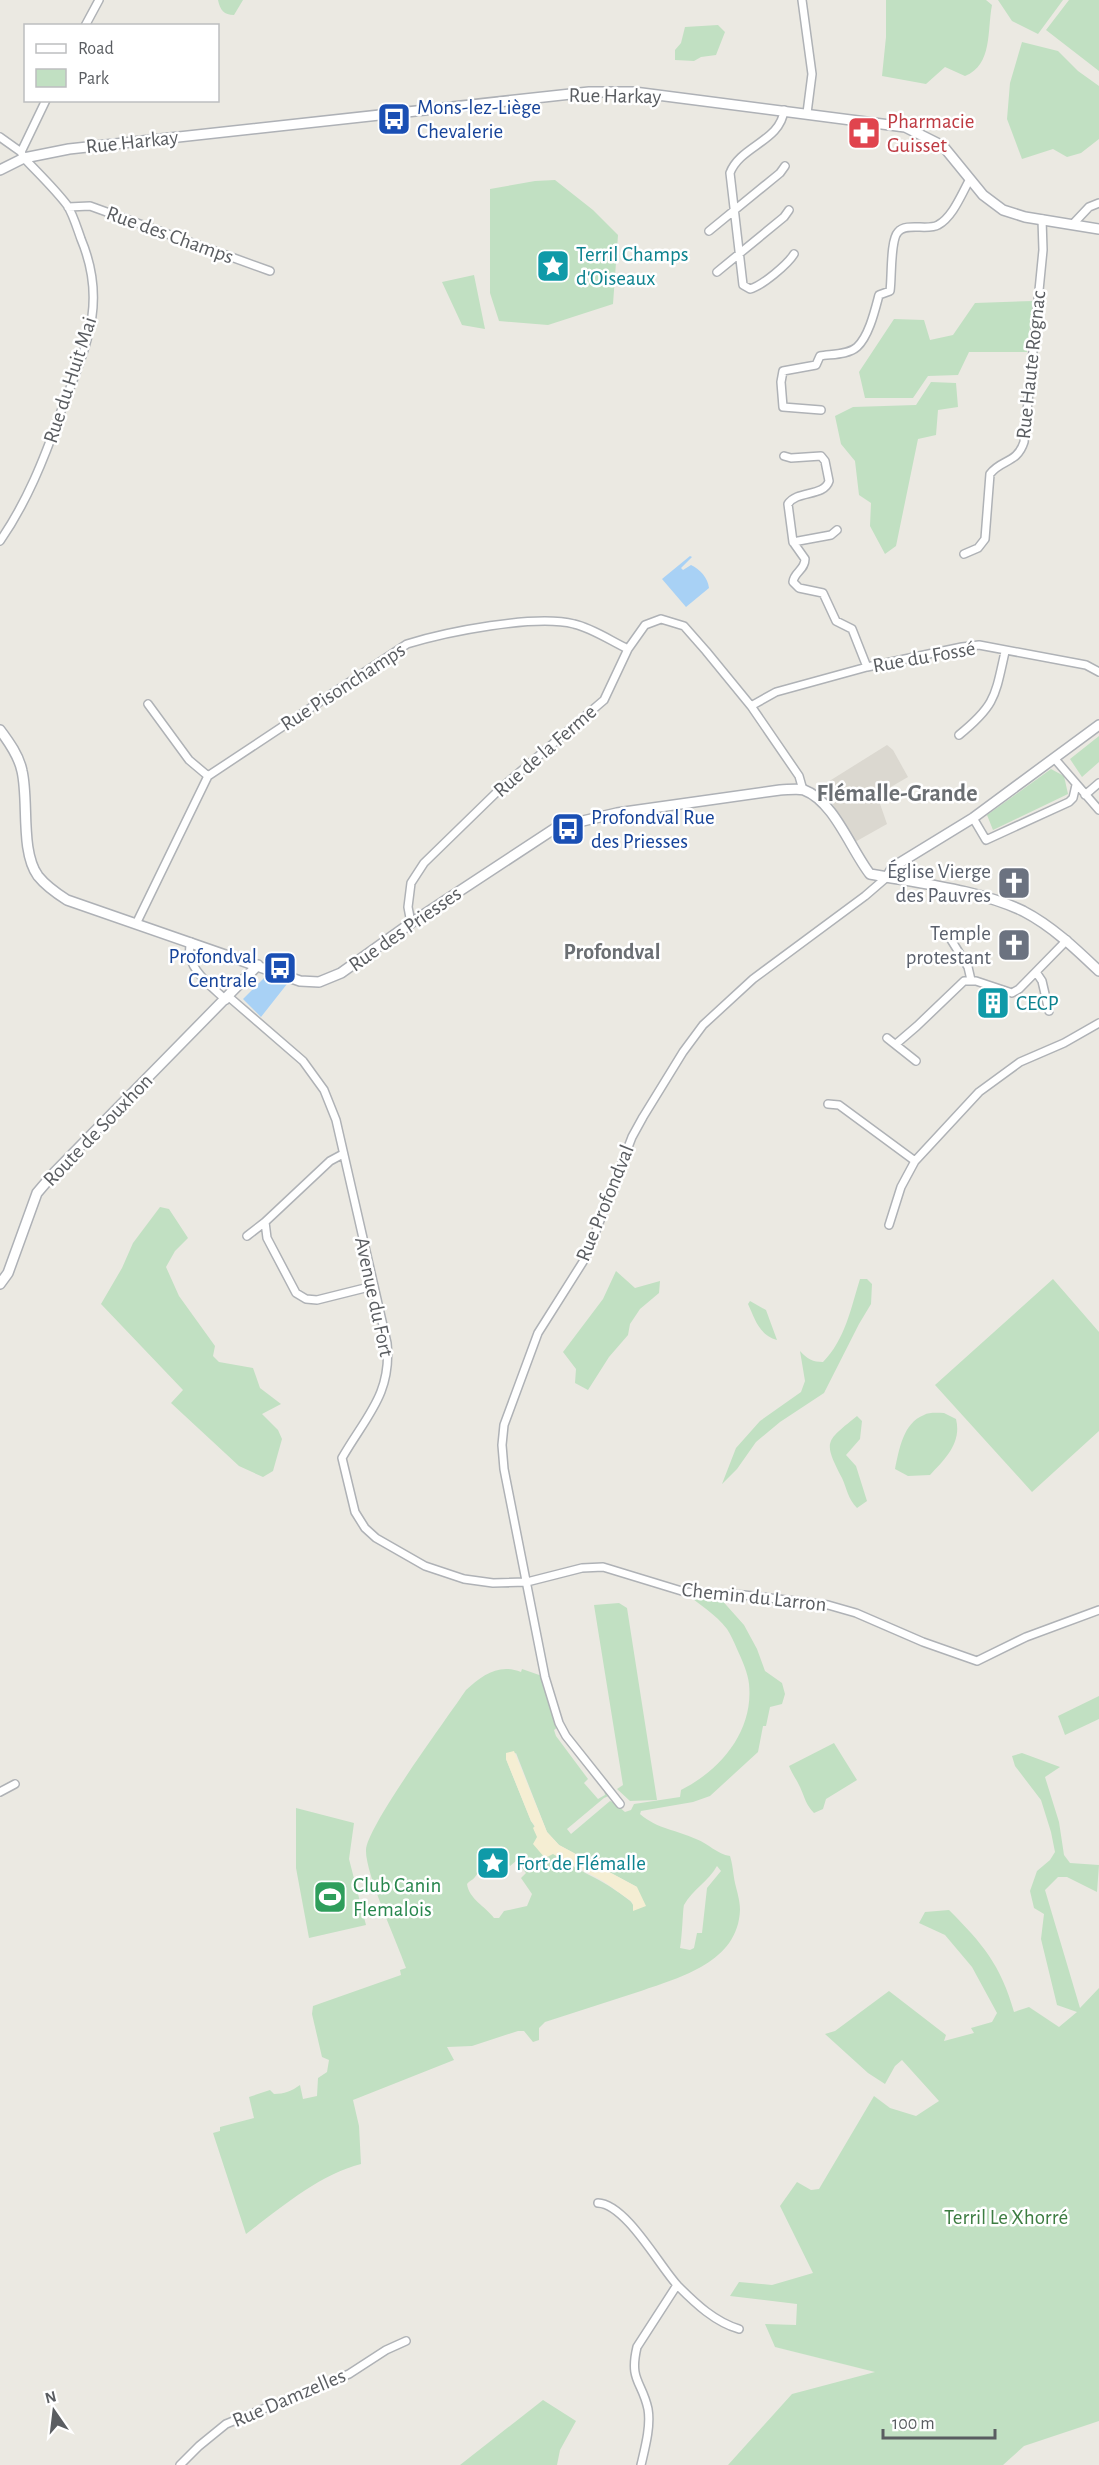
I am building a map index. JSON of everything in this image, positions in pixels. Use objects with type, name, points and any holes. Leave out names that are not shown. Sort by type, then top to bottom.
[{"type":"street","points":[[86,24],[99,0]]},
{"type":"street","points":[[802,0],[812,74],[807,113]]},
{"type":"street","name":"Rue Harkay","points":[[0,170],[23,155],[69,149],[589,92],[634,92],[904,127],[943,146],[970,179]]},
{"type":"street","points":[[23,155],[45,102]]},
{"type":"street","points":[[784,110],[780,125],[732,167],[730,180],[741,282],[750,289],[757,287],[789,261],[794,254]]},
{"type":"street","name":"Rue du Huit Mai","points":[[0,136],[23,155],[68,207],[83,243],[95,285],[92,326],[42,464],[16,518],[0,541]]},
{"type":"street","points":[[709,231],[780,173],[785,166]]},
{"type":"street","points":[[820,410],[783,407],[780,382],[783,372],[816,365],[820,356],[856,348],[864,337],[879,295],[890,291],[893,240],[897,232],[902,229],[936,226],[945,219],[970,179],[996,207],[1016,215],[1099,228]]},
{"type":"street","points":[[1072,225],[1089,207],[1099,202]]},
{"type":"street","name":"Rue des Champs","points":[[68,207],[90,206],[270,271]]},
{"type":"street","points":[[717,272],[784,217],[789,210]]},
{"type":"street","name":"Rue Haute Rognac","points":[[964,554],[978,548],[985,539],[990,474],[996,467],[1008,463],[1017,456],[1024,442],[1043,250],[1042,219]]},
{"type":"street","points":[[784,456],[791,458],[821,456],[825,461],[829,481],[824,488],[789,502],[788,515],[793,542],[803,554],[805,561],[804,567],[794,577],[794,584],[799,588],[823,593],[836,621],[852,629],[867,667]]},
{"type":"street","points":[[793,542],[831,535],[837,530]]},
{"type":"street","name":"Rue de la Ferme","points":[[411,923],[408,907],[411,883],[424,862],[500,789],[604,700],[628,649],[645,625],[661,619],[684,626],[752,706],[799,776],[803,790]]},
{"type":"street","name":"Rue Pisonchamps","points":[[208,776],[407,644],[432,636],[540,620],[575,624],[628,649]]},
{"type":"street","name":"Rue du Fossé","points":[[752,706],[776,692],[867,667],[979,645],[1005,652],[1086,665],[1099,672]]},
{"type":"street","points":[[959,735],[987,710],[995,697],[1005,652]]},
{"type":"street","points":[[136,924],[208,776],[189,760],[148,704]]},
{"type":"street","points":[[887,877],[892,867],[973,818],[1099,724]]},
{"type":"street","name":"Rue des Priesses","points":[[0,730],[15,752],[22,770],[30,851],[37,874],[50,888],[66,900],[300,981],[319,982],[341,974],[411,923],[532,841],[566,823],[686,803],[780,790],[803,790]]},
{"type":"street","points":[[1054,758],[1099,810]]},
{"type":"street","points":[[1085,795],[1099,783]]},
{"type":"street","points":[[973,818],[986,840],[1068,802],[1073,798],[1076,785]]},
{"type":"street","points":[[803,790],[826,804],[859,860],[870,874],[995,900],[1024,912],[1067,940],[1099,971]]},
{"type":"street","name":"Rue Profondval","points":[[527,1582],[504,1469],[502,1445],[504,1425],[538,1333],[586,1257],[642,1116],[702,1025],[723,1004],[887,877]]},
{"type":"street","points":[[950,938],[968,967],[971,980]]},
{"type":"street","points":[[896,1044],[959,984],[971,980],[1012,993],[1067,940]]},
{"type":"street","name":"Avenue du Fort","points":[[191,942],[188,951],[191,963],[227,999],[303,1062],[324,1090],[336,1120],[387,1343],[389,1364],[385,1385],[379,1399],[342,1458],[355,1512],[365,1528],[376,1538],[425,1566],[464,1579],[493,1583],[527,1582]]},
{"type":"street","name":"Route de Souxhon","points":[[0,1284],[8,1273],[37,1193],[258,965]]},
{"type":"street","points":[[1035,972],[1042,981],[1049,1011]]},
{"type":"street","points":[[889,1225],[901,1187],[915,1161],[979,1092],[1015,1065],[1064,1043],[1099,1023]]},
{"type":"street","points":[[887,1038],[916,1061]]},
{"type":"street","points":[[828,1104],[839,1105],[915,1161]]},
{"type":"street","points":[[248,1236],[330,1161],[343,1154]]},
{"type":"street","points":[[265,1222],[267,1238],[296,1293],[306,1299],[317,1300],[373,1286]]},
{"type":"street","name":"Chemin du Larron","points":[[527,1582],[582,1568],[603,1567],[685,1592],[744,1595],[834,1606],[976,1661],[1026,1637],[1099,1610]]},
{"type":"street","points":[[527,1582],[546,1677],[559,1723],[566,1736],[620,1804]]},
{"type":"street","points":[[0,1792],[15,1784]]},
{"type":"street","points":[[598,2203],[609,2205],[639,2234],[677,2285],[715,2319],[739,2329]]},
{"type":"street","points":[[641,2465],[648,2411],[633,2369],[634,2358],[637,2347],[657,2313],[677,2285]]},
{"type":"street","name":"Rue Damzelles","points":[[180,2465],[226,2424],[349,2374],[386,2350],[406,2341]]},
{"type":"shaded area","points":[[887,745],[893,750],[908,777],[877,795],[887,824],[855,842],[832,803],[815,790]]},
{"type":"green space","points":[[218,0],[243,0],[234,15],[223,11]]},
{"type":"green space","points":[[886,0],[986,0],[992,5],[987,46],[980,64],[965,76],[945,67],[926,84],[882,76],[886,37]]},
{"type":"green space","points":[[998,0],[1063,0],[1038,34],[1012,21]]},
{"type":"green space","points":[[1069,0],[1099,0],[1099,71],[1046,30]]},
{"type":"green space","points":[[718,25],[725,32],[716,55],[701,57],[694,61],[675,60],[675,50],[681,43],[685,27]]},
{"type":"green space","points":[[1022,42],[1058,51],[1078,71],[1099,86],[1099,139],[1081,153],[1067,157],[1053,149],[1022,159],[1007,119],[1010,83]]},
{"type":"green space","name":"Terril Champs d'Oiseaux","points":[[555,180],[593,210],[618,235],[613,304],[548,325],[499,321],[490,293],[490,189]]},
{"type":"green space","points":[[474,275],[485,329],[462,325],[442,282]]},
{"type":"green space","points":[[1033,301],[1027,352],[969,352],[958,375],[928,376],[913,398],[865,398],[859,372],[894,319],[924,320],[930,340],[953,335],[975,303]]},
{"type":"green space","points":[[931,382],[956,383],[958,407],[938,410],[936,435],[918,439],[896,546],[885,554],[870,526],[871,503],[859,495],[855,461],[841,444],[835,416],[853,407],[916,405]]},
{"type":"green space","points":[[1099,736],[1099,762],[1082,777],[1070,759]]},
{"type":"green space","points":[[1051,769],[1064,776],[1068,794],[993,830],[987,815]]},
{"type":"green space","points":[[160,1207],[169,1209],[188,1238],[175,1251],[166,1267],[179,1296],[215,1346],[213,1356],[219,1362],[253,1368],[260,1388],[281,1404],[262,1414],[278,1430],[282,1439],[273,1471],[263,1477],[239,1466],[171,1403],[183,1390],[101,1304],[122,1268],[133,1243]]},
{"type":"green space","points":[[616,1271],[635,1288],[660,1281],[659,1293],[640,1309],[630,1324],[628,1335],[609,1357],[588,1390],[575,1383],[576,1369],[563,1352],[603,1299]]},
{"type":"green space","points":[[860,1279],[867,1279],[872,1284],[871,1304],[824,1393],[780,1422],[756,1442],[737,1469],[722,1484],[736,1448],[760,1421],[801,1392],[805,1381],[800,1351],[810,1360],[819,1362],[823,1362],[831,1353],[842,1334]]},
{"type":"green space","points":[[1053,1279],[1099,1332],[1099,1431],[1032,1492],[935,1385]]},
{"type":"green space","points":[[750,1301],[766,1310],[777,1340],[771,1338],[758,1326],[748,1304]]},
{"type":"green space","points":[[944,1413],[956,1419],[957,1436],[951,1450],[941,1463],[930,1475],[908,1476],[895,1469],[903,1438],[911,1424],[926,1414]]},
{"type":"green space","points":[[857,1416],[862,1421],[860,1439],[846,1455],[856,1466],[867,1501],[857,1508],[832,1456],[830,1443],[838,1431]]},
{"type":"green space","points":[[685,1592],[719,1597],[744,1625],[757,1649],[765,1671],[782,1683],[785,1694],[782,1704],[770,1707],[766,1726],[763,1726],[758,1752],[710,1796],[693,1802],[641,1811],[640,1814],[653,1823],[696,1839],[730,1856],[740,1910],[737,1928],[729,1943],[705,1965],[673,1980],[545,2022],[539,2028],[539,2040],[533,2042],[524,2031],[518,2031],[472,2046],[447,2047],[454,2060],[353,2100],[359,2126],[361,2164],[315,2184],[246,2234],[213,2133],[220,2131],[220,2127],[254,2118],[249,2097],[270,2090],[274,2094],[285,2093],[300,2085],[303,2099],[317,2096],[318,2078],[327,2072],[329,2060],[322,2057],[312,2014],[313,2006],[401,1975],[400,1970],[406,1968],[376,1891],[366,1850],[370,1837],[393,1796],[427,1746],[466,1690],[472,1685],[491,1672],[505,1669],[521,1672],[522,1669],[545,1677],[559,1723],[613,1794],[604,1798],[567,1829],[571,1834],[610,1801],[625,1812],[631,1810],[634,1804],[680,1797],[681,1790],[708,1772],[731,1748],[740,1734],[749,1702],[747,1675],[730,1634],[718,1619]],"holes":[[[558,1727],[565,1741],[604,1790],[605,1795],[598,1799],[584,1783],[588,1779],[554,1730]],[[516,1753],[547,1832],[559,1845],[637,1887],[634,1905],[605,1883],[558,1857],[540,1840],[506,1759]],[[494,1852],[500,1854],[510,1866],[516,1861],[526,1873],[521,1878],[532,1894],[527,1906],[504,1911],[499,1918],[494,1918],[474,1898],[467,1884],[475,1877],[483,1859]],[[717,1866],[721,1871],[707,1888],[702,1933],[697,1933],[694,1948],[690,1950],[680,1948],[684,1905]]]},
{"type":"green space","points":[[619,1603],[627,1608],[657,1800],[630,1801],[617,1789],[623,1785],[594,1605]]},
{"type":"green space","points":[[1099,1696],[1099,1719],[1065,1735],[1058,1716]]},
{"type":"green space","points":[[834,1743],[857,1780],[826,1799],[823,1809],[814,1813],[807,1804],[789,1766]]},
{"type":"green space","name":"Terril Le Xhorré","points":[[1022,1753],[1060,1767],[1045,1777],[1059,1822],[1064,1855],[1070,1863],[1099,1865],[1097,1892],[1067,1877],[1058,1877],[1045,1890],[1080,2008],[1099,1988],[1099,2421],[1024,2446],[1003,2465],[728,2465],[792,2394],[875,2372],[775,2347],[765,2324],[796,2325],[797,2304],[730,2296],[739,2282],[772,2285],[813,2273],[780,2206],[797,2182],[811,2190],[819,2189],[874,2096],[890,2108],[916,2116],[939,2101],[902,2060],[895,2066],[885,2084],[868,2073],[825,2034],[835,2031],[889,1991],[946,2035],[944,2041],[974,2033],[971,2028],[992,2022],[997,2013],[972,1967],[945,1935],[919,1923],[925,1912],[949,1910],[981,1944],[1003,1981],[1014,2012],[1029,2007],[1059,2027],[1077,2012],[1057,2005],[1041,1939],[1044,1914],[1034,1908],[1030,1891],[1037,1871],[1050,1860],[1055,1852],[1041,1800],[1015,1766],[1012,1756]]},
{"type":"green space","name":"Club Canin Flemalois","points":[[296,1808],[354,1823],[349,1859],[366,1925],[309,1938],[296,1868]]},
{"type":"green space","points":[[543,2400],[576,2421],[560,2450],[557,2465],[460,2465]]},
{"type":"sand","points":[[514,1751],[547,1832],[559,1845],[637,1887],[646,1906],[633,1911],[631,1901],[603,1881],[553,1854],[545,1858],[533,1844],[537,1837],[533,1828],[535,1826],[506,1759],[506,1753]]},
{"type":"water","points":[[690,556],[692,557],[681,568],[683,570],[691,565],[697,569],[705,577],[709,588],[686,607],[662,579]]},
{"type":"water","points":[[266,976],[287,984],[261,1017],[243,999]]},
{"type":"place","name":"Mons-lez-Liège Chevalerie","points":[[394,119]]},
{"type":"place","name":"Pharmacie Guisset","points":[[864,133]]},
{"type":"place","name":"Terril Champs d'Oiseaux","points":[[553,266]]},
{"type":"place","name":"Profondval Rue des Priesses","points":[[568,829]]},
{"type":"place","name":"Église Vierge des Pauvres","points":[[1014,883]]},
{"type":"place","name":"Temple protestant","points":[[1014,945]]},
{"type":"place","name":"Profondval Centrale","points":[[280,968]]},
{"type":"place","name":"CECP","points":[[993,1003]]},
{"type":"place","name":"Fort de Flémalle","points":[[493,1863]]},
{"type":"place","name":"Club Canin Flemalois","points":[[330,1897]]},
{"type":"district","name":"Flémalle-Grande","points":[[897,794]]},
{"type":"district","name":"Profondval","points":[[612,952]]}]
